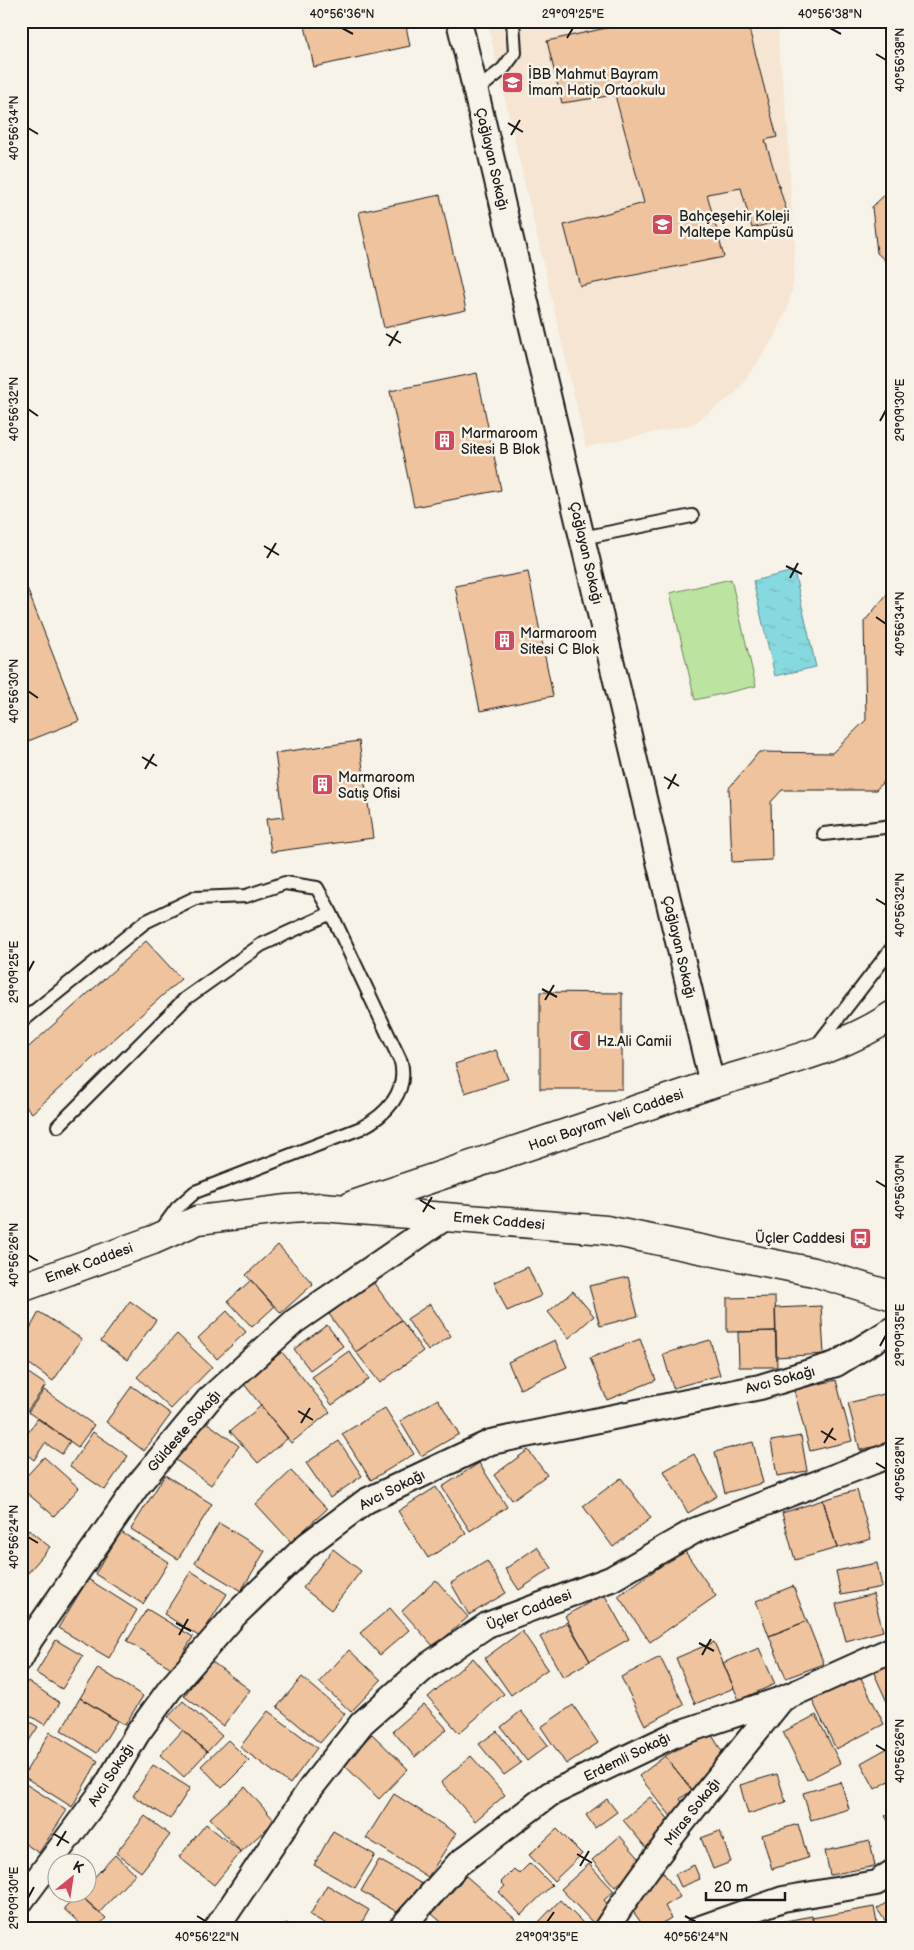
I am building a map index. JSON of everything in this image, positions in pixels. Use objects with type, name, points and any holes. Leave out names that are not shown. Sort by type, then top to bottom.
[{"type":"street","name":"Çağlayan Sokağı","points":[[460,21],[712,1084]]},
{"type":"street","name":"Hacı Bayram Veli Caddesi","points":[[342,1208],[712,1084],[809,1055],[881,1029],[893,1015]]},
{"type":"street","name":"Emek Caddesi","points":[[21,1288],[153,1240],[198,1220],[288,1209],[342,1208],[606,1230],[814,1272],[893,1296]]},
{"type":"street","name":"Güldeste Sokağı","points":[[21,1658],[30,1640],[138,1485],[209,1399],[295,1321],[446,1216]]},
{"type":"street","name":"Avcı Sokağı","points":[[21,1902],[105,1788],[137,1734],[170,1689],[234,1616],[307,1545],[366,1501],[491,1442],[760,1387],[836,1364],[893,1329]]},
{"type":"street","name":"Üçler Caddesi","points":[[216,1929],[310,1789],[362,1723],[428,1665],[486,1625],[611,1579],[696,1530],[893,1454]]},
{"type":"street","name":"Erdemli Sokağı","points":[[400,1929],[458,1864],[550,1794],[676,1734],[782,1699],[893,1649]]},
{"type":"street","name":"Miras Sokağı","points":[[606,1929],[628,1895],[782,1699]]},
{"type":"street","points":[[698,1929],[783,1898],[876,1882],[893,1872]]},
{"type":"lane","points":[[476,91],[503,69],[515,53],[513,21]]},
{"type":"lane","points":[[582,538],[692,516]]},
{"type":"lane","points":[[824,834],[893,826]]},
{"type":"lane","points":[[21,1022],[145,922],[196,898],[246,896],[285,883],[316,888],[331,913],[402,1062],[405,1076],[400,1089],[392,1104],[378,1119],[361,1128],[195,1192],[177,1208],[153,1240]]},
{"type":"lane","points":[[58,1126],[186,1000],[260,945],[331,913]]},
{"type":"lane","points":[[809,1055],[893,947]]},
{"type":"shaded area","name":"Bahçeşehir Koleji Maltepe Kampüsü","points":[[487,21],[779,21],[778,43],[788,128],[795,247],[793,285],[787,310],[772,341],[736,393],[693,424],[586,447]]},
{"type":"green space","points":[[731,579],[756,686],[695,700],[670,593]]},
{"type":"water","points":[[794,571],[816,667],[775,676],[753,581]]},
{"type":"building","points":[[304,21],[405,21],[410,46],[314,67]]},
{"type":"building","points":[[638,21],[747,21],[777,137],[765,140],[789,219],[752,228],[741,188],[707,194],[724,257],[580,286],[564,225],[644,203],[615,95],[562,103],[547,41]]},
{"type":"building","points":[[893,187],[893,268],[877,253],[872,207]]},
{"type":"building","points":[[440,195],[466,310],[384,328],[359,212]]},
{"type":"building","name":"Marmaroom Sitesi B Blok","points":[[477,373],[501,490],[414,507],[390,391]]},
{"type":"building","name":"Marmaroom Sitesi C Blok","points":[[528,572],[553,696],[480,711],[455,586]]},
{"type":"building","points":[[26,586],[79,721],[28,741],[21,724],[21,588]]},
{"type":"building","points":[[893,587],[893,770],[876,790],[782,790],[771,802],[772,860],[732,862],[729,788],[759,752],[832,753],[866,720],[864,622]]},
{"type":"building","name":"Marmaroom Satış Ofisi","points":[[359,741],[373,838],[271,852],[266,819],[284,817],[275,753]]},
{"type":"building","points":[[146,941],[181,979],[32,1113],[21,1101],[21,1054]]},
{"type":"building","name":"Hz.Ali Camii","points":[[540,992],[622,993],[622,1089],[540,1089]]},
{"type":"building","points":[[496,1050],[508,1079],[465,1093],[455,1064]]},
{"type":"building","points":[[278,1245],[313,1284],[281,1313],[246,1275]]},
{"type":"building","points":[[528,1267],[541,1296],[507,1311],[494,1282]]},
{"type":"building","points":[[628,1277],[638,1316],[600,1326],[589,1286]]},
{"type":"building","points":[[251,1280],[274,1307],[252,1327],[228,1301]]},
{"type":"building","points":[[373,1282],[401,1320],[356,1352],[329,1314]]},
{"type":"building","points":[[573,1291],[594,1316],[569,1338],[548,1312]]},
{"type":"building","points":[[775,1297],[776,1331],[727,1332],[727,1298]]},
{"type":"building","points":[[130,1301],[156,1320],[127,1360],[101,1341]]},
{"type":"building","points":[[430,1304],[451,1336],[428,1351],[407,1319]]},
{"type":"building","points":[[821,1306],[824,1354],[776,1357],[775,1308]]},
{"type":"building","points":[[227,1311],[246,1332],[217,1359],[198,1338]]},
{"type":"building","points":[[39,1312],[82,1339],[53,1381],[21,1358],[21,1345]]},
{"type":"building","points":[[401,1320],[423,1351],[380,1383],[356,1352]]},
{"type":"building","points":[[327,1325],[343,1346],[310,1370],[294,1349]]},
{"type":"building","points":[[776,1331],[777,1367],[739,1367],[738,1332]]},
{"type":"building","points":[[177,1334],[212,1367],[171,1409],[137,1377]]},
{"type":"building","points":[[640,1339],[656,1380],[607,1400],[590,1358]]},
{"type":"building","points":[[555,1340],[567,1367],[520,1389],[508,1362]]},
{"type":"building","points":[[710,1340],[720,1375],[673,1388],[663,1354]]},
{"type":"building","points":[[349,1351],[369,1379],[332,1405],[312,1377]]},
{"type":"building","points":[[282,1352],[330,1412],[291,1443],[243,1383]]},
{"type":"building","points":[[21,1368],[46,1385],[22,1418],[21,1417]]},
{"type":"building","points":[[836,1380],[852,1441],[810,1451],[794,1390]]},
{"type":"building","points":[[132,1386],[171,1414],[144,1451],[106,1422]]},
{"type":"building","points":[[44,1390],[94,1425],[78,1447],[28,1412]]},
{"type":"building","points":[[888,1393],[893,1410],[893,1442],[860,1450],[848,1403]]},
{"type":"building","points":[[438,1399],[459,1434],[421,1456],[400,1421]]},
{"type":"building","points":[[261,1406],[288,1438],[258,1463],[230,1431]]},
{"type":"building","points":[[385,1408],[414,1454],[371,1480],[342,1434]]},
{"type":"building","points":[[38,1418],[70,1441],[62,1454],[45,1443],[34,1460],[21,1450],[21,1443]]},
{"type":"building","points":[[202,1419],[239,1446],[211,1485],[173,1458]]},
{"type":"building","points":[[93,1432],[128,1456],[105,1490],[70,1466]]},
{"type":"building","points":[[801,1436],[807,1471],[777,1476],[771,1441]]},
{"type":"building","points":[[339,1441],[362,1476],[330,1498],[306,1463]]},
{"type":"building","points":[[753,1442],[763,1483],[725,1493],[715,1452]]},
{"type":"building","points":[[528,1450],[547,1475],[512,1500],[494,1475]]},
{"type":"building","points":[[694,1454],[717,1496],[688,1513],[664,1471]]},
{"type":"building","points":[[44,1457],[79,1488],[54,1516],[21,1488],[21,1482]]},
{"type":"building","points":[[479,1463],[507,1507],[470,1531],[442,1487]]},
{"type":"building","points":[[291,1471],[327,1509],[291,1542],[256,1504]]},
{"type":"building","points":[[165,1475],[212,1504],[178,1559],[131,1529]]},
{"type":"building","points":[[621,1478],[651,1518],[613,1547],[583,1506]]},
{"type":"building","points":[[436,1487],[466,1534],[428,1558],[398,1511]]},
{"type":"building","points":[[857,1490],[871,1539],[837,1548],[823,1500]]},
{"type":"building","points":[[823,1500],[837,1548],[795,1560],[782,1513]]},
{"type":"building","points":[[219,1523],[265,1551],[241,1591],[195,1563]]},
{"type":"building","points":[[29,1530],[50,1547],[28,1573],[21,1568],[21,1539]]},
{"type":"building","points":[[121,1532],[169,1562],[143,1604],[95,1574]]},
{"type":"building","points":[[537,1547],[552,1568],[519,1590],[505,1569]]},
{"type":"building","points":[[333,1549],[361,1571],[331,1610],[303,1588]]},
{"type":"building","points":[[684,1550],[716,1596],[650,1642],[618,1596]]},
{"type":"building","points":[[487,1561],[506,1593],[469,1615],[451,1583]]},
{"type":"building","points":[[877,1563],[882,1587],[841,1595],[836,1571]]},
{"type":"building","points":[[893,1563],[893,1578],[888,1565]]},
{"type":"building","points":[[191,1571],[227,1594],[200,1637],[164,1614]]},
{"type":"building","points":[[21,1578],[27,1581],[21,1593]]},
{"type":"building","points":[[88,1579],[137,1610],[109,1658],[58,1628]]},
{"type":"building","points":[[436,1580],[468,1617],[434,1647],[402,1611]]},
{"type":"building","points":[[793,1586],[807,1621],[769,1636],[756,1601]]},
{"type":"building","points":[[604,1594],[629,1639],[590,1661],[565,1616]]},
{"type":"building","points":[[873,1594],[883,1631],[846,1641],[836,1604]]},
{"type":"building","points":[[390,1608],[409,1630],[380,1655],[360,1633]]},
{"type":"building","points":[[147,1609],[193,1637],[173,1669],[127,1641]]},
{"type":"building","points":[[807,1621],[824,1664],[786,1678],[769,1636]]},
{"type":"building","points":[[567,1622],[590,1661],[563,1677],[540,1637]]},
{"type":"building","points":[[522,1631],[548,1669],[511,1695],[485,1658]]},
{"type":"building","points":[[56,1640],[83,1656],[62,1689],[36,1673]]},
{"type":"building","points":[[714,1642],[734,1688],[695,1704],[676,1658]]},
{"type":"building","points":[[759,1648],[775,1684],[739,1700],[723,1663]]},
{"type":"building","points":[[349,1650],[381,1680],[351,1712],[319,1682]]},
{"type":"building","points":[[660,1657],[684,1705],[645,1725],[621,1677]]},
{"type":"building","points":[[473,1658],[504,1694],[459,1733],[428,1697]]},
{"type":"building","points":[[211,1661],[250,1690],[223,1726],[184,1696]]},
{"type":"building","points":[[893,1662],[893,1713],[892,1713],[873,1671]]},
{"type":"building","points":[[98,1668],[143,1696],[125,1725],[80,1698]]},
{"type":"building","points":[[860,1676],[884,1724],[836,1749],[812,1700]]},
{"type":"building","points":[[302,1677],[345,1714],[320,1743],[277,1707]]},
{"type":"building","points":[[28,1681],[60,1703],[45,1725],[21,1710],[21,1691]]},
{"type":"building","points":[[80,1698],[117,1721],[97,1753],[61,1730]]},
{"type":"building","points":[[183,1701],[222,1736],[207,1752],[168,1717]]},
{"type":"building","points":[[424,1704],[447,1729],[415,1757],[393,1731]]},
{"type":"building","points":[[573,1705],[598,1743],[566,1764],[541,1727]]},
{"type":"building","points":[[268,1711],[317,1748],[290,1784],[240,1747]]},
{"type":"building","points":[[521,1711],[548,1745],[527,1761],[501,1727]]},
{"type":"building","points":[[816,1715],[840,1763],[807,1780],[783,1732]]},
{"type":"building","points":[[21,1716],[38,1727],[21,1753]]},
{"type":"building","points":[[183,1730],[207,1752],[184,1777],[160,1755]]},
{"type":"building","points":[[497,1731],[521,1763],[504,1775],[479,1744]]},
{"type":"building","points":[[50,1732],[98,1761],[72,1807],[23,1776]]},
{"type":"building","points":[[710,1732],[726,1758],[692,1790],[665,1756]]},
{"type":"building","points":[[372,1734],[408,1769],[379,1799],[343,1764]]},
{"type":"building","points":[[228,1740],[249,1761],[222,1788],[201,1766]]},
{"type":"building","points":[[893,1745],[893,1779],[875,1789],[861,1763]]},
{"type":"building","points":[[471,1756],[505,1795],[475,1821],[441,1782]]},
{"type":"building","points":[[665,1756],[692,1790],[680,1799],[687,1809],[673,1819],[639,1776]]},
{"type":"building","points":[[153,1765],[190,1788],[170,1819],[133,1796]]},
{"type":"building","points":[[777,1774],[786,1802],[748,1814],[740,1785]]},
{"type":"building","points":[[841,1782],[849,1809],[811,1820],[803,1793]]},
{"type":"building","points":[[24,1783],[67,1810],[39,1853],[21,1841],[21,1787]]},
{"type":"building","points":[[245,1787],[275,1821],[241,1852],[210,1818]]},
{"type":"building","points":[[394,1794],[456,1833],[428,1877],[366,1838]]},
{"type":"building","points":[[650,1797],[675,1827],[648,1850],[623,1820]]},
{"type":"building","points":[[607,1799],[617,1812],[595,1828],[586,1815]]},
{"type":"building","points":[[893,1811],[893,1828],[885,1816]]},
{"type":"building","points":[[145,1816],[170,1835],[141,1872],[116,1853]]},
{"type":"building","points":[[206,1824],[241,1852],[214,1885],[179,1857]]},
{"type":"building","points":[[798,1824],[808,1858],[772,1869],[762,1835]]},
{"type":"building","points":[[557,1829],[582,1854],[554,1881],[529,1855]]},
{"type":"building","points":[[333,1831],[375,1855],[355,1888],[314,1865]]},
{"type":"building","points":[[720,1831],[731,1862],[713,1869],[701,1838]]},
{"type":"building","points":[[620,1836],[643,1863],[615,1887],[592,1860]]},
{"type":"building","points":[[870,1841],[875,1866],[830,1875],[825,1851]]},
{"type":"building","points":[[115,1855],[135,1874],[99,1913],[87,1902],[98,1902],[98,1873]]},
{"type":"building","points":[[379,1860],[422,1884],[397,1912],[361,1891]]},
{"type":"building","points":[[530,1863],[552,1885],[521,1915],[499,1892],[505,1886],[501,1882],[514,1869],[519,1874]]},
{"type":"building","points":[[589,1864],[614,1891],[604,1900],[612,1909],[595,1925],[561,1889]]},
{"type":"building","points":[[694,1865],[700,1879],[681,1887],[675,1874]]},
{"type":"building","points":[[663,1872],[680,1897],[665,1906],[671,1918],[652,1929],[635,1929],[642,1924],[630,1907],[645,1882]]},
{"type":"building","points":[[466,1876],[515,1919],[507,1929],[449,1929],[432,1914]]},
{"type":"building","points":[[327,1885],[369,1910],[358,1929],[335,1929],[310,1915]]},
{"type":"building","points":[[893,1898],[893,1929],[891,1929],[877,1909]]},
{"type":"building","points":[[560,1900],[589,1929],[534,1927]]},
{"type":"building","points":[[71,1902],[88,1902],[106,1918],[96,1929],[86,1929],[64,1909]]},
{"type":"building","points":[[874,1907],[878,1929],[814,1929],[812,1918]]},
{"type":"building","points":[[812,1916],[814,1929],[782,1929],[780,1922]]},
{"type":"building","points":[[759,1921],[761,1929],[734,1929]]},
{"type":"building","points":[[286,1923],[297,1929],[283,1929]]},
{"type":"place","name":"İBB Mahmut Bayram İmam Hatip Ortaokulu","points":[[512,82]]},
{"type":"place","name":"Bahçeşehir Koleji Maltepe Kampüsü","points":[[663,224]]},
{"type":"place","name":"Marmaroom Sitesi B Blok","points":[[445,441]]},
{"type":"place","name":"Marmaroom Sitesi C Blok","points":[[504,641]]},
{"type":"place","name":"Marmaroom Satış Ofisi","points":[[322,785]]},
{"type":"place","name":"Hz.Ali Camii","points":[[581,1041]]},
{"type":"place","name":"Üçler Caddesi","points":[[861,1238]]}]
